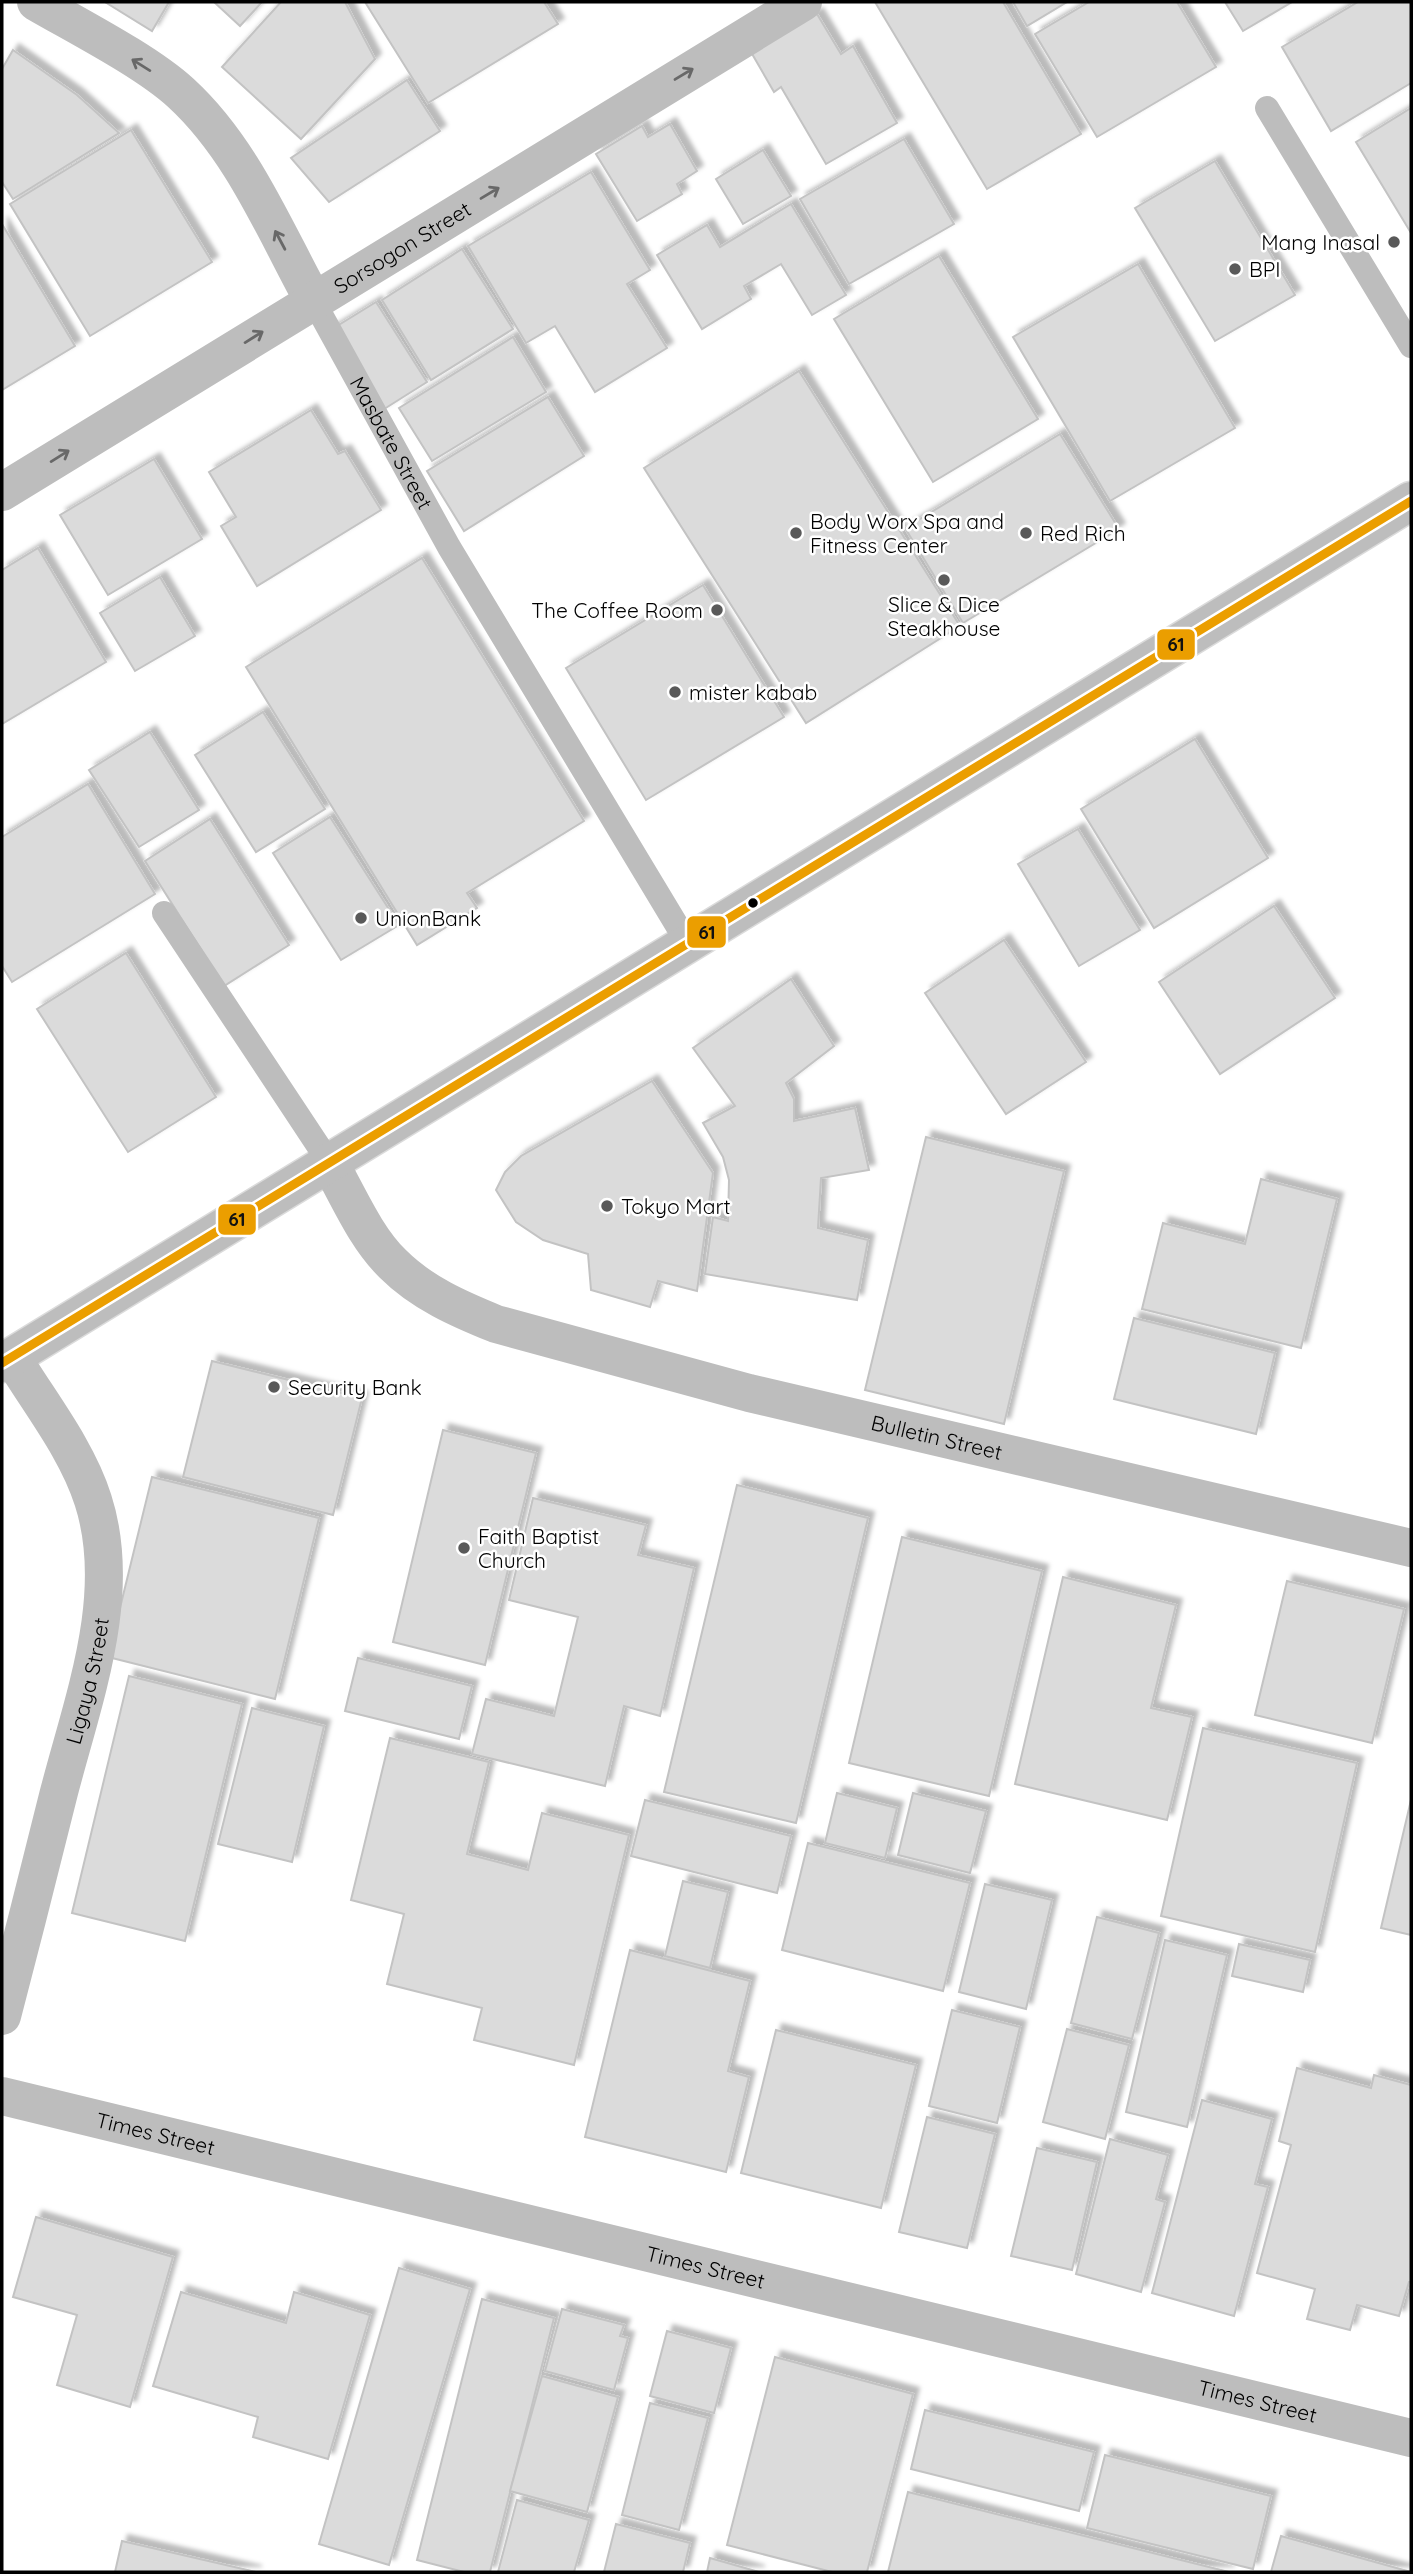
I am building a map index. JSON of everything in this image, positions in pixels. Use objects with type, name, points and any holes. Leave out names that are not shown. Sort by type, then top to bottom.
[{"type":"street","name":"Masbate Street","points":[[36,2],[149,70],[180,92],[204,117],[232,152],[313,300]]},
{"type":"street","name":"Sorsogon Street","points":[[2,492],[803,2]]},
{"type":"street","points":[[7,1360],[1411,501]]},
{"type":"street","name":"Bulletin Street","points":[[329,1162],[365,1225],[392,1263],[427,1291],[460,1310],[496,1324],[749,1392],[1411,1548]]},
{"type":"street","name":"Ligaya Street","points":[[2,2017],[92,1665],[103,1596],[102,1546],[93,1499],[76,1463],[7,1360]]},
{"type":"street","name":"Times Street","points":[[2,2096],[1411,2438]]},
{"type":"lane","points":[[1267,108],[1411,345]]},
{"type":"lane","name":"Masbate Street","points":[[313,300],[449,547],[687,942]]},
{"type":"lane","points":[[164,913],[329,1162]]},
{"type":"building","points":[[105,2],[169,2],[152,31]]},
{"type":"building","points":[[214,2],[262,2],[240,26]]},
{"type":"building","points":[[281,2],[345,2],[375,59],[301,139],[222,67]]},
{"type":"building","points":[[365,2],[544,2],[558,24],[428,103]]},
{"type":"building","points":[[875,2],[1003,2],[1081,134],[987,189]]},
{"type":"building","points":[[1013,2],[1067,2],[1027,26]]},
{"type":"building","points":[[1089,2],[1177,2],[1216,67],[1097,137],[1035,34]]},
{"type":"building","points":[[1225,2],[1292,2],[1243,31]]},
{"type":"building","points":[[1358,2],[1411,2],[1411,83],[1331,131],[1282,47]]},
{"type":"building","points":[[817,14],[841,54],[853,46],[897,123],[826,164],[781,87],[774,92],[751,52]]},
{"type":"building","points":[[13,50],[77,95],[119,133],[13,199],[2,182],[2,69]]},
{"type":"building","points":[[407,80],[440,131],[329,202],[291,158]]},
{"type":"building","points":[[1411,108],[1411,233],[1356,142]]},
{"type":"building","points":[[670,124],[697,171],[677,184],[682,194],[637,221],[596,154],[642,126],[648,137]]},
{"type":"building","points":[[131,130],[212,262],[90,336],[10,204]]},
{"type":"building","points":[[904,139],[954,224],[849,284],[800,199]]},
{"type":"building","points":[[763,150],[791,196],[743,224],[716,179]]},
{"type":"building","points":[[1215,161],[1295,295],[1215,341],[1135,208]]},
{"type":"building","points":[[591,172],[650,270],[627,284],[667,348],[595,392],[555,326],[526,343],[468,246]]},
{"type":"building","points":[[791,204],[846,295],[812,315],[781,264],[744,286],[751,299],[702,329],[657,255],[707,225],[720,247]]},
{"type":"building","points":[[2,224],[75,346],[2,390]]},
{"type":"building","points":[[462,249],[513,329],[431,380],[382,300]]},
{"type":"building","points":[[939,256],[1038,419],[933,482],[834,319]]},
{"type":"building","points":[[1138,264],[1235,428],[1110,501],[1013,337]]},
{"type":"building","points":[[376,302],[427,382],[381,411],[329,331]]},
{"type":"building","points":[[513,337],[546,392],[432,461],[399,408]]},
{"type":"building","points":[[799,371],[960,626],[806,723],[644,468]]},
{"type":"building","points":[[548,397],[584,456],[464,531],[427,471]]},
{"type":"building","points":[[311,410],[338,454],[345,451],[381,510],[257,586],[221,526],[236,517],[209,472]]},
{"type":"building","points":[[1060,434],[1119,529],[963,623],[905,528]]},
{"type":"building","points":[[154,459],[202,539],[108,595],[60,515]]},
{"type":"building","points":[[38,548],[106,662],[2,724],[2,570]]},
{"type":"building","points":[[422,558],[584,821],[467,893],[477,908],[417,945],[246,667]]},
{"type":"building","points":[[160,577],[195,636],[135,671],[100,613]]},
{"type":"building","name":"mister kabab","points":[[703,585],[784,717],[646,800],[566,668]]},
{"type":"building","points":[[263,712],[325,809],[256,852],[195,755]]},
{"type":"building","points":[[150,732],[199,810],[139,847],[89,770]]},
{"type":"building","points":[[1195,739],[1268,858],[1154,928],[1081,809]]},
{"type":"building","points":[[88,784],[155,894],[12,982],[2,966],[2,837]]},
{"type":"building","points":[[330,817],[399,925],[341,960],[273,853]]},
{"type":"building","points":[[210,819],[289,945],[224,986],[145,861]]},
{"type":"building","points":[[1078,829],[1140,930],[1079,966],[1018,864]]},
{"type":"building","points":[[1274,906],[1335,998],[1220,1074],[1159,982]]},
{"type":"building","points":[[1004,940],[1086,1062],[1006,1114],[925,993]]},
{"type":"building","points":[[126,953],[216,1097],[128,1152],[37,1009]]},
{"type":"building","points":[[791,979],[834,1046],[786,1083],[794,1099],[794,1121],[855,1108],[869,1170],[821,1178],[818,1228],[868,1240],[857,1300],[705,1274],[713,1217],[728,1221],[729,1180],[723,1157],[703,1123],[735,1106],[693,1048]]},
{"type":"building","name":"Tokyo Mart","points":[[652,1081],[713,1173],[697,1291],[658,1281],[650,1307],[591,1290],[588,1254],[543,1240],[516,1222],[496,1190],[505,1172],[521,1156]]},
{"type":"building","points":[[926,1137],[1064,1171],[1004,1424],[865,1390]]},
{"type":"building","points":[[1261,1179],[1337,1199],[1301,1348],[1142,1309],[1163,1223],[1245,1244]]},
{"type":"building","points":[[1134,1318],[1275,1353],[1256,1434],[1114,1399]]},
{"type":"building","points":[[212,1361],[362,1398],[333,1515],[183,1477]]},
{"type":"building","name":"Faith Baptist Church","points":[[443,1430],[536,1453],[485,1665],[393,1642]]},
{"type":"building","points":[[152,1477],[319,1518],[275,1699],[108,1657]]},
{"type":"building","points":[[737,1485],[868,1518],[796,1823],[664,1792]]},
{"type":"building","points":[[533,1498],[646,1525],[638,1555],[694,1568],[660,1716],[624,1706],[605,1786],[472,1754],[486,1699],[554,1716],[578,1617],[509,1600]]},
{"type":"building","points":[[902,1537],[1042,1571],[989,1796],[849,1763]]},
{"type":"building","points":[[1063,1577],[1176,1605],[1151,1708],[1192,1717],[1167,1820],[1015,1784]]},
{"type":"building","points":[[1287,1581],[1404,1609],[1372,1743],[1255,1715]]},
{"type":"building","points":[[358,1658],[472,1686],[459,1739],[345,1711]]},
{"type":"building","points":[[129,1676],[242,1704],[185,1941],[72,1913]]},
{"type":"building","points":[[252,1708],[324,1726],[292,1862],[218,1844]]},
{"type":"building","points":[[1203,1728],[1357,1763],[1315,1952],[1161,1916]]},
{"type":"building","points":[[390,1738],[489,1762],[467,1854],[528,1870],[542,1813],[629,1835],[574,2065],[474,2040],[482,2008],[387,1984],[404,1914],[351,1900]]},
{"type":"building","points":[[837,1793],[897,1808],[885,1858],[825,1843]]},
{"type":"building","points":[[913,1793],[986,1811],[970,1873],[898,1855]]},
{"type":"building","points":[[645,1800],[791,1836],[777,1893],[631,1856]]},
{"type":"building","points":[[1411,1800],[1411,1935],[1381,1928]]},
{"type":"building","points":[[808,1843],[970,1883],[943,1991],[782,1950]]},
{"type":"building","points":[[683,1881],[728,1892],[710,1968],[665,1956]]},
{"type":"building","points":[[985,1884],[1052,1900],[1026,2009],[959,1992]]},
{"type":"building","points":[[1097,1917],[1159,1933],[1132,2039],[1071,2023]]},
{"type":"building","points":[[1165,1940],[1227,1955],[1187,2127],[1126,2112]]},
{"type":"building","points":[[1239,1944],[1310,1960],[1303,1992],[1232,1976]]},
{"type":"building","points":[[630,1950],[750,1981],[728,2071],[749,2077],[726,2172],[585,2137]]},
{"type":"building","points":[[952,2010],[1020,2027],[997,2123],[929,2106]]},
{"type":"building","points":[[1067,2029],[1129,2045],[1105,2139],[1043,2122]]},
{"type":"building","points":[[776,2030],[916,2065],[881,2208],[741,2173]]},
{"type":"building","points":[[1297,2068],[1371,2088],[1374,2075],[1411,2085],[1411,2282],[1399,2316],[1357,2305],[1350,2330],[1307,2319],[1315,2289],[1257,2273],[1291,2145],[1279,2141]]},
{"type":"building","points":[[1202,2100],[1272,2119],[1255,2184],[1268,2187],[1234,2316],[1152,2293]]},
{"type":"building","points":[[927,2117],[995,2134],[967,2248],[899,2232]]},
{"type":"building","points":[[1110,2139],[1168,2155],[1156,2199],[1165,2202],[1141,2292],[1076,2274]]},
{"type":"building","points":[[1037,2148],[1097,2162],[1072,2270],[1011,2256]]},
{"type":"building","points":[[36,2217],[173,2257],[130,2407],[57,2385],[77,2315],[13,2297]]},
{"type":"building","points":[[399,2268],[470,2289],[389,2565],[319,2544]]},
{"type":"building","points":[[181,2292],[286,2323],[294,2292],[370,2315],[328,2459],[253,2437],[258,2417],[153,2386]]},
{"type":"building","points":[[482,2299],[554,2318],[490,2572],[464,2572],[417,2560]]},
{"type":"building","points":[[562,2309],[624,2325],[620,2336],[628,2338],[614,2390],[545,2371]]},
{"type":"building","points":[[667,2331],[731,2348],[714,2413],[650,2396]]},
{"type":"building","points":[[775,2357],[913,2394],[867,2572],[832,2572],[727,2545]]},
{"type":"building","points":[[542,2376],[618,2397],[587,2512],[510,2491]]},
{"type":"building","points":[[650,2403],[708,2418],[679,2530],[622,2515]]},
{"type":"building","points":[[925,2410],[1094,2452],[1079,2511],[911,2469]]},
{"type":"building","points":[[1105,2455],[1271,2496],[1253,2569],[1087,2528]]},
{"type":"building","points":[[908,2492],[1229,2572],[888,2572]]},
{"type":"building","points":[[517,2500],[589,2520],[574,2572],[498,2572]]},
{"type":"building","points":[[616,2524],[690,2543],[683,2572],[604,2572]]},
{"type":"building","points":[[1281,2536],[1411,2572],[1271,2572]]},
{"type":"building","points":[[122,2541],[256,2572],[115,2572]]},
{"type":"building","points":[[710,2558],[759,2572],[707,2572]]},
{"type":"transit line","name":"61","points":[[2,1363],[1411,501]]},
{"type":"place","name":"Mang Inasal","points":[[1394,242]]},
{"type":"place","name":"BPI","points":[[1235,269]]},
{"type":"place","name":"Body Worx Spa and Fitness Center","points":[[796,533]]},
{"type":"place","name":"Red Rich","points":[[1026,533]]},
{"type":"place","name":"Slice & Dice Steakhouse","points":[[944,580]]},
{"type":"place","name":"The Coffee Room","points":[[717,610]]},
{"type":"place","name":"mister kabab","points":[[675,692]]},
{"type":"place","name":"UnionBank","points":[[361,918]]},
{"type":"place","name":"Tokyo Mart","points":[[607,1206]]},
{"type":"place","name":"Security Bank","points":[[274,1387]]},
{"type":"place","name":"Faith Baptist Church","points":[[464,1548]]}]
